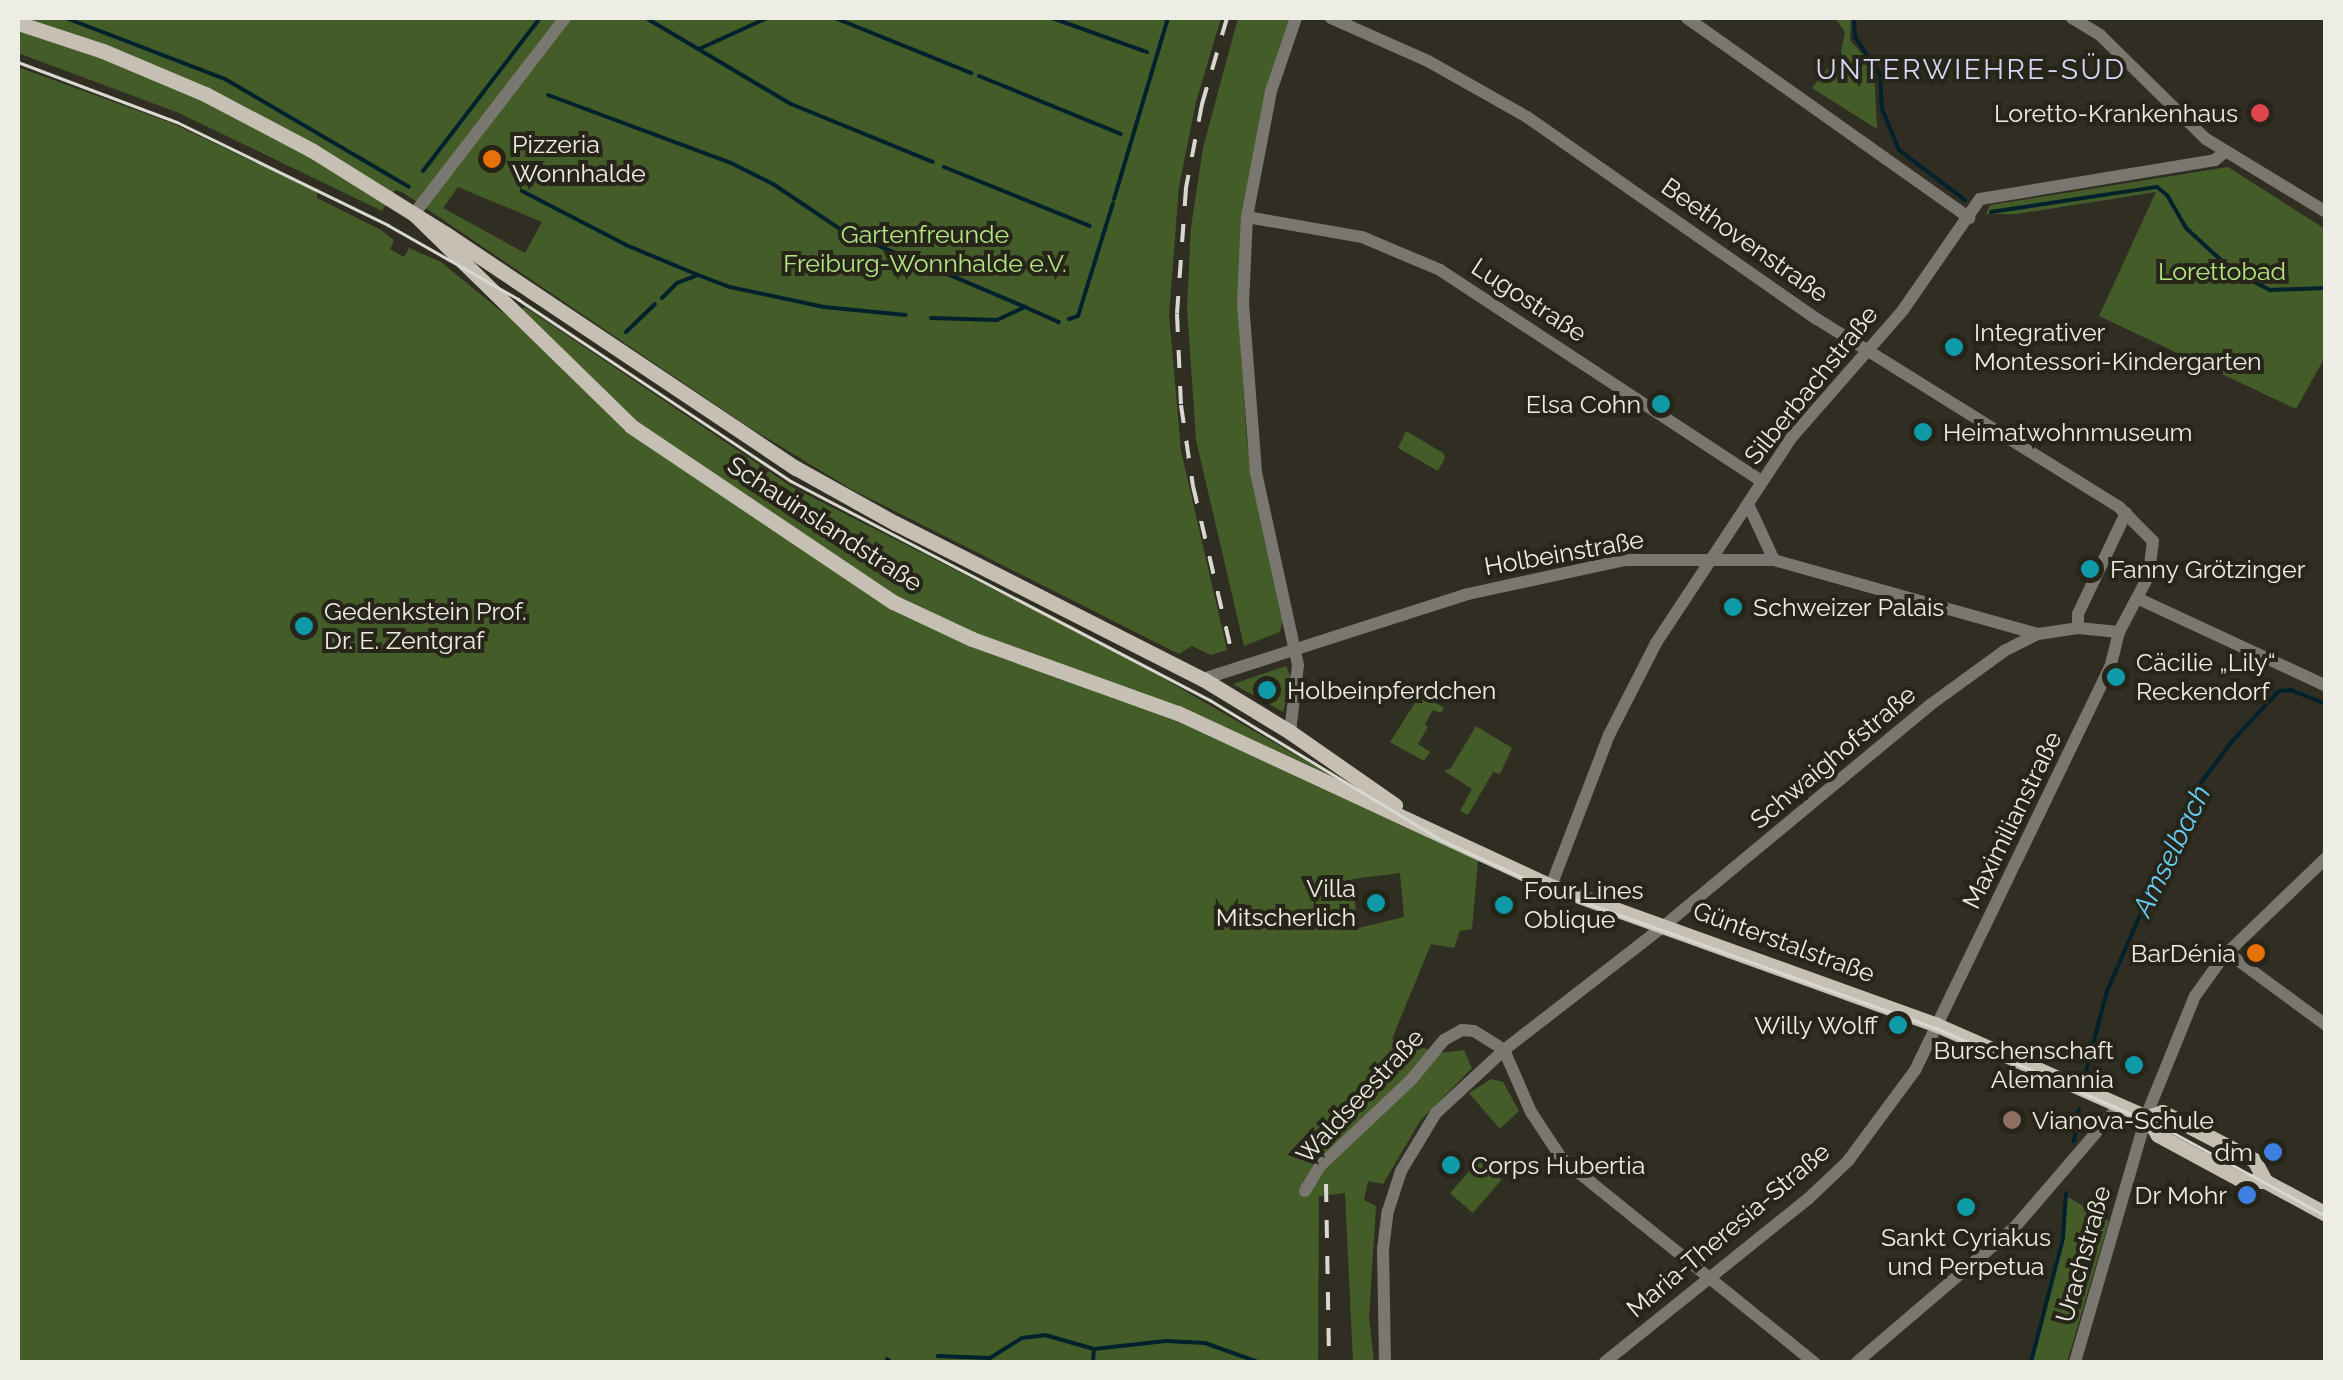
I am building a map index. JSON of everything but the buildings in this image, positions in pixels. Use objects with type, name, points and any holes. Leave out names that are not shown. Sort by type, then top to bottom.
[{"type":"main road","name":"Schauinslandstraße","points":[[18,23],[103,51],[205,94],[313,151],[541,296],[813,478],[1203,679]]},
{"type":"main road","name":"Schauinslandstraße","points":[[414,214],[631,426],[893,602],[972,639],[1178,713],[1337,785]]},
{"type":"main road","points":[[514,311],[521,296],[541,296]]},
{"type":"main road","name":"Günterstalstraße","points":[[1203,679],[1290,732],[1405,815]]},
{"type":"main road","name":"Günterstalstraße","points":[[1337,785],[1551,886],[1937,1025],[2146,1117],[2158,1135],[2234,1176],[2265,1181],[2326,1214]]},
{"type":"main road","name":"Günterstalstraße","points":[[2146,1117],[2162,1112],[2254,1160],[2265,1181]]},
{"type":"street","points":[[414,214],[565,18]]},
{"type":"street","points":[[1290,732],[1297,651],[1257,478],[1248,408],[1243,304],[1247,218],[1272,91],[1296,18]]},
{"type":"street","name":"Beethovenstraße","points":[[1331,18],[1416,55],[1502,101],[1868,350],[2126,513]]},
{"type":"street","points":[[1688,18],[1974,209],[2215,160],[2226,152]]},
{"type":"street","points":[[2072,18],[2100,34],[2194,128],[2226,152],[2326,212]]},
{"type":"street","name":"Silberbachstraße","points":[[1551,886],[1610,735],[1656,643],[1792,436],[1929,276],[1974,209]]},
{"type":"street","name":"Lugostraße","points":[[1247,218],[1362,238],[1440,270],[1761,481]]},
{"type":"street","points":[[1748,504],[1774,560]]},
{"type":"street","points":[[2078,628],[2084,601],[2126,513]]},
{"type":"street","name":"Maximilianstraße","points":[[1937,1025],[2110,667],[2119,632],[2140,599],[2154,556],[2153,541],[2126,513]]},
{"type":"street","name":"Holbeinstraße","points":[[1203,679],[1513,582],[1626,560],[1774,560],[2038,634],[2078,628],[2119,632]]},
{"type":"street","points":[[2140,599],[2326,686]]},
{"type":"street","name":"Schwaighofstraße","points":[[1385,1362],[1383,1248],[1394,1191],[1436,1113],[1504,1050],[1666,925],[1930,705],[2004,651],[2038,634]]},
{"type":"street","name":"Urachstraße","points":[[2075,1362],[2146,1117],[2195,996],[2228,953],[2326,858]]},
{"type":"street","points":[[2228,953],[2326,1024]]},
{"type":"street","name":"Maria-Theresia-Straße","points":[[1605,1362],[1809,1198],[1848,1161],[1916,1068],[1937,1025]]},
{"type":"street","name":"Waldseestraße","points":[[1304,1191],[1320,1166],[1452,1033],[1474,1031],[1504,1050]]},
{"type":"street","points":[[1504,1050],[1532,1112],[1562,1160],[1814,1362]]},
{"type":"street","points":[[1857,1362],[2015,1227],[2119,1106]]},
{"type":"green space","name":"Gartenfreunde Freiburg-Wonnhalde e.V.","points":[[18,18],[1221,18],[1196,102],[1179,186],[1169,315],[1181,451],[1227,650],[1211,655],[1192,646],[1179,654],[851,489],[747,426],[402,192],[395,190],[382,211],[179,113],[18,53]],"holes":[[[458,187],[542,222],[525,253],[443,208]]]},
{"type":"green space","points":[[1238,18],[1290,18],[1267,89],[1238,307],[1247,443],[1283,618],[1280,632],[1244,646],[1196,440],[1187,308],[1191,227],[1203,148]]},
{"type":"green space","points":[[1835,18],[1851,18],[1850,40],[1874,68],[1877,129],[1812,88],[1841,52],[1845,32]]},
{"type":"green space","points":[[18,67],[174,124],[317,192],[317,198],[381,230],[394,240],[390,249],[404,257],[409,248],[441,262],[507,316],[525,307],[792,487],[1121,654],[1478,860],[1472,929],[1460,931],[1454,948],[1431,944],[1392,1039],[1441,1053],[1464,1050],[1472,1068],[1420,1121],[1383,1184],[1368,1181],[1364,1200],[1376,1206],[1369,1317],[1374,1362],[1353,1362],[1345,1193],[1319,1196],[1318,1362],[18,1362]],"holes":[[[1400,873],[1404,917],[1358,928],[1352,879]]]},
{"type":"green space","name":"Lorettobad","points":[[2228,167],[2325,229],[2325,357],[2296,409],[2099,316],[2156,192],[2017,214],[1986,214],[1990,205]]},
{"type":"green space","points":[[1406,431],[1443,453],[1445,458],[1438,471],[1398,448]]},
{"type":"green space","points":[[1286,666],[1292,680],[1283,712],[1233,684]]},
{"type":"green space","points":[[1418,698],[1428,698],[1444,708],[1441,713],[1433,710],[1425,724],[1428,727],[1418,744],[1430,752],[1424,761],[1390,742]]},
{"type":"green space","points":[[1476,726],[1512,748],[1500,774],[1493,772],[1468,815],[1460,811],[1472,789],[1444,771],[1451,768]]},
{"type":"green space","points":[[1491,1079],[1503,1082],[1519,1111],[1500,1129],[1469,1093]]},
{"type":"green space","points":[[1479,1160],[1502,1180],[1473,1213],[1450,1193]]},
{"type":"green space","points":[[2066,1196],[2109,1221],[2067,1362],[2030,1362],[2061,1237]]},
{"type":"waterway","points":[[66,18],[225,79],[409,187]]},
{"type":"waterway","points":[[423,171],[540,18]]},
{"type":"waterway","points":[[646,18],[791,104],[933,162]]},
{"type":"waterway","points":[[699,49],[767,18]]},
{"type":"waterway","points":[[835,18],[971,73]]},
{"type":"waterway","points":[[1052,18],[1147,52]]},
{"type":"waterway","points":[[1114,199],[1168,18]]},
{"type":"waterway","points":[[1854,18],[1855,37],[1880,74],[1882,109],[1899,150],[1965,200]]},
{"type":"waterway","points":[[979,76],[1121,134]]},
{"type":"waterway","points":[[548,95],[731,163],[773,184],[843,231],[898,254]]},
{"type":"waterway","points":[[944,167],[1090,226]]},
{"type":"waterway","points":[[1991,212],[2157,187],[2167,195],[2187,229],[2233,271],[2270,290],[2326,288]]},
{"type":"waterway","points":[[522,191],[626,245],[698,275]]},
{"type":"waterway","points":[[1069,319],[1078,316],[1113,203]]},
{"type":"waterway","points":[[905,256],[1025,307]]},
{"type":"waterway","points":[[662,298],[677,283],[698,275],[730,287],[824,307],[906,315]]},
{"type":"waterway","points":[[626,332],[655,304]]},
{"type":"waterway","points":[[931,318],[997,320],[1025,307],[1059,322]]},
{"type":"waterway","name":"Amselbach","points":[[2085,1075],[2107,991],[2194,792],[2233,740],[2279,691],[2291,690],[2326,704]]},
{"type":"waterway","name":"Amselbach","points":[[2074,1141],[2079,1109]]},
{"type":"waterway","name":"Amselbach","points":[[2031,1362],[2063,1238],[2066,1193]]},
{"type":"waterway","points":[[938,1356],[990,1358],[1022,1338],[1045,1335],[1094,1349],[1166,1341],[1205,1343],[1258,1362]]},
{"type":"waterway","points":[[1093,1362],[1094,1349]]},
{"type":"waterway","points":[[887,1359],[891,1362]]},
{"type":"tram line","points":[[18,62],[177,122],[388,225],[518,299],[791,481],[1210,700],[1441,840],[1550,890],[1936,1028],[2172,1132],[2326,1216]]},
{"type":"railway","points":[[1227,18],[1202,104],[1186,188],[1177,314],[1181,405],[1193,486],[1231,649]]},
{"type":"railway","points":[[1326,1184],[1329,1362]]},
{"type":"place","name":"Loretto-Krankenhaus","points":[[2260,113]]},
{"type":"place","name":"Pizzeria Wonnhalde","points":[[492,159]]},
{"type":"place","name":"Integrativer Montessori-Kindergarten","points":[[1954,347]]},
{"type":"place","name":"Elsa Cohn","points":[[1661,404]]},
{"type":"place","name":"Heimatwohnmuseum","points":[[1923,432]]},
{"type":"place","name":"Fanny Grötzinger","points":[[2090,569]]},
{"type":"place","name":"Schweizer Palais","points":[[1733,607]]},
{"type":"place","name":"Gedenkstein Prof. Dr. E. Zentgraf","points":[[304,626]]},
{"type":"place","name":"Cäcilie „Lily“ Reckendorf","points":[[2116,677]]},
{"type":"place","name":"Holbeinpferdchen","points":[[1267,690]]},
{"type":"place","name":"Villa Mitscherlich","points":[[1376,903]]},
{"type":"place","name":"Four Lines Oblique","points":[[1504,905]]},
{"type":"place","name":"BarDénia","points":[[2256,953]]},
{"type":"place","name":"Willy Wolff","points":[[1898,1025]]},
{"type":"place","name":"Burschenschaft Alemannia","points":[[2134,1065]]},
{"type":"place","name":"Vianova-Schule","points":[[2012,1120]]},
{"type":"place","name":"dm","points":[[2273,1152]]},
{"type":"place","name":"Corps Hubertia","points":[[1451,1165]]},
{"type":"place","name":"Dr Mohr","points":[[2247,1195]]},
{"type":"place","name":"Sankt Cyriakus und Perpetua","points":[[1966,1207]]},
{"type":"district","name":"UNTERWIEHRE-SÜD","points":[[1971,70]]}]
